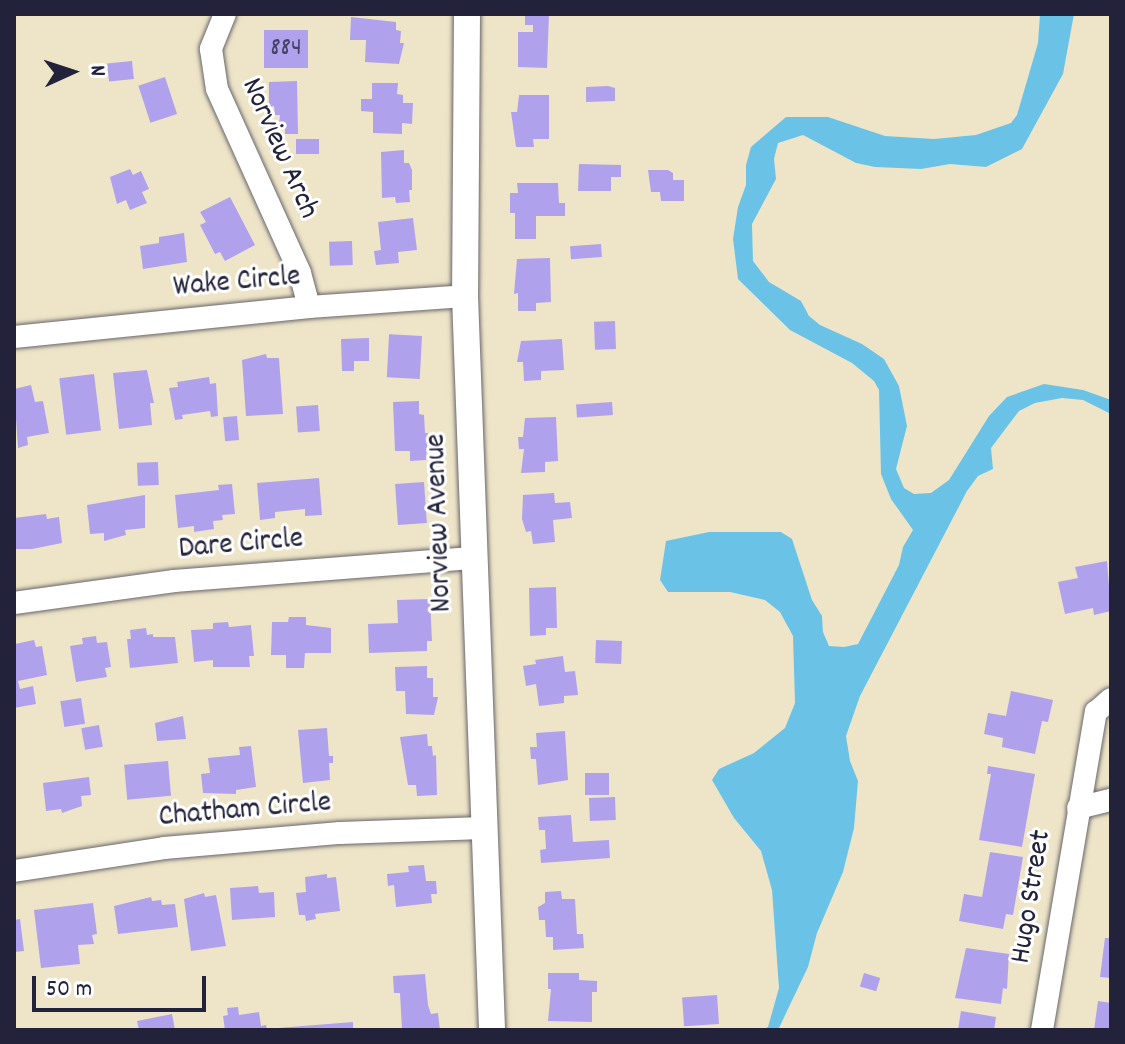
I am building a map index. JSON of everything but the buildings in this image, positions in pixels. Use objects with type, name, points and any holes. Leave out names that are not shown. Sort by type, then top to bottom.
[{"type":"street","name":"Norview Arch","points":[[225,14],[211,49],[217,89],[300,273],[309,307]]},
{"type":"street","name":"Norview Avenue","points":[[467,14],[465,296],[492,1030]]},
{"type":"street","name":"Wake Circle","points":[[14,337],[309,307],[465,296]]},
{"type":"street","name":"Dare Circle","points":[[14,603],[174,581],[475,558]]},
{"type":"street","points":[[1078,808],[1096,712],[1111,699]]},
{"type":"street","name":"Hugo Street","points":[[1042,1030],[1078,808],[1111,800]]},
{"type":"street","name":"Chatham Circle","points":[[14,871],[178,847],[340,833],[483,828]]},
{"type":"water","points":[[1040,14],[1074,14],[1063,74],[1022,149],[986,167],[950,164],[921,169],[875,167],[856,163],[803,135],[778,143],[774,159],[776,179],[752,224],[753,261],[769,282],[801,301],[809,316],[820,325],[862,344],[884,359],[899,386],[907,426],[896,469],[904,488],[914,494],[931,493],[949,480],[989,416],[1007,397],[1044,384],[1083,390],[1111,400],[1111,414],[1083,400],[1062,398],[1035,403],[1019,411],[991,448],[993,469],[978,476],[967,491],[860,696],[846,736],[850,761],[858,781],[854,828],[843,872],[817,933],[808,967],[778,1030],[762,1030],[768,1027],[779,988],[772,890],[761,851],[734,818],[712,780],[719,769],[754,753],[785,728],[795,703],[793,636],[780,612],[765,600],[730,592],[668,592],[660,580],[666,541],[709,532],[781,532],[792,539],[812,600],[822,616],[823,632],[829,646],[844,647],[858,644],[899,565],[903,547],[913,530],[891,499],[881,474],[879,390],[874,381],[852,363],[790,330],[738,279],[733,239],[738,207],[746,185],[746,165],[751,147],[786,117],[828,117],[885,136],[934,139],[976,135],[1011,123],[1017,115],[1038,43]]}]
